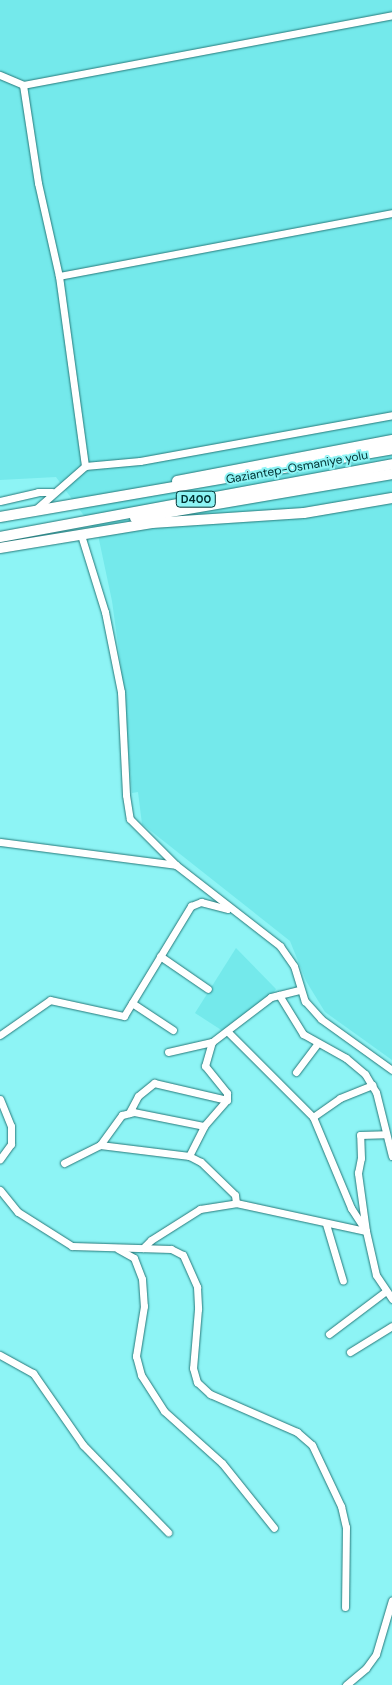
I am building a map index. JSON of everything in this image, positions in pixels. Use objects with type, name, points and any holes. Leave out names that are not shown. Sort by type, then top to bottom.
[{"type":"highway","name":"D400","points":[[92,500],[129,488],[392,440]]},
{"type":"highway","name":"Gaziantep-Osmaniye yolu","points":[[0,517],[392,449]]},
{"type":"highway","name":"Gaziantep-Osmaniye yolu","points":[[0,537],[392,464]]},
{"type":"highway","name":"D400","points":[[101,518],[136,518],[392,474]]},
{"type":"highway","points":[[0,548],[174,520],[304,513],[392,498]]},
{"type":"street","points":[[0,75],[23,85],[392,15]]},
{"type":"street","points":[[23,85],[38,183],[59,276],[85,466]]},
{"type":"street","points":[[59,276],[392,213]]},
{"type":"street","points":[[35,510],[52,492],[85,466],[140,461],[392,415]]},
{"type":"street","points":[[0,501],[37,492],[52,492]]},
{"type":"street","points":[[81,535],[105,612],[121,692],[126,795],[130,819],[176,865],[288,954],[300,990],[321,1019],[392,1070]]},
{"type":"street","points":[[0,842],[176,865]]},
{"type":"street","points":[[0,1035],[50,1000],[124,1016],[191,906],[201,902],[219,905],[239,914]]},
{"type":"street","points":[[160,956],[208,989]]},
{"type":"street","points":[[168,1052],[212,1042],[229,1032],[272,997],[300,990]]},
{"type":"street","points":[[279,996],[297,1027],[318,1043],[346,1058],[365,1074],[376,1092],[392,1156]]},
{"type":"street","points":[[132,1003],[173,1030]]},
{"type":"street","points":[[229,1032],[313,1117],[347,1199],[366,1232]]},
{"type":"street","points":[[189,1156],[204,1126],[227,1100],[227,1093],[205,1066],[212,1042]]},
{"type":"street","points":[[296,1072],[318,1043]]},
{"type":"street","points":[[129,1113],[138,1096],[154,1083],[227,1100]]},
{"type":"street","points":[[313,1117],[340,1098],[372,1085]]},
{"type":"street","points":[[0,1099],[11,1126],[11,1144],[0,1158]]},
{"type":"street","points":[[64,1163],[100,1145],[122,1115],[129,1113],[204,1126]]},
{"type":"street","points":[[385,1134],[360,1135],[361,1158],[358,1173],[366,1232],[376,1275],[392,1299]]},
{"type":"street","points":[[100,1145],[189,1156],[201,1162],[236,1195],[236,1203]]},
{"type":"street","points":[[0,1190],[18,1212],[72,1246],[171,1249],[183,1255],[197,1288],[198,1308],[193,1368],[198,1382],[210,1394],[297,1432],[312,1445],[341,1506],[346,1527],[345,1607]]},
{"type":"street","points":[[143,1248],[151,1240],[200,1209],[236,1203],[366,1232]]},
{"type":"street","points":[[326,1224],[343,1280]]},
{"type":"street","points":[[116,1248],[134,1258],[142,1279],[144,1306],[136,1356],[141,1375],[164,1410],[222,1463],[274,1528]]},
{"type":"street","points":[[329,1334],[386,1291]]},
{"type":"street","points":[[350,1352],[392,1326]]},
{"type":"street","points":[[0,1355],[33,1373],[84,1445],[168,1532]]},
{"type":"street","points":[[346,1685],[366,1668],[376,1654],[392,1600]]},
{"type":"shaded area","points":[[0,0],[392,0],[392,1060],[325,1012],[306,981],[290,941],[142,824],[138,792],[132,793],[121,667],[112,601],[98,535],[56,477],[0,480]]},
{"type":"shaded area","points":[[236,948],[276,989],[267,1001],[229,1035],[195,1013]]}]
